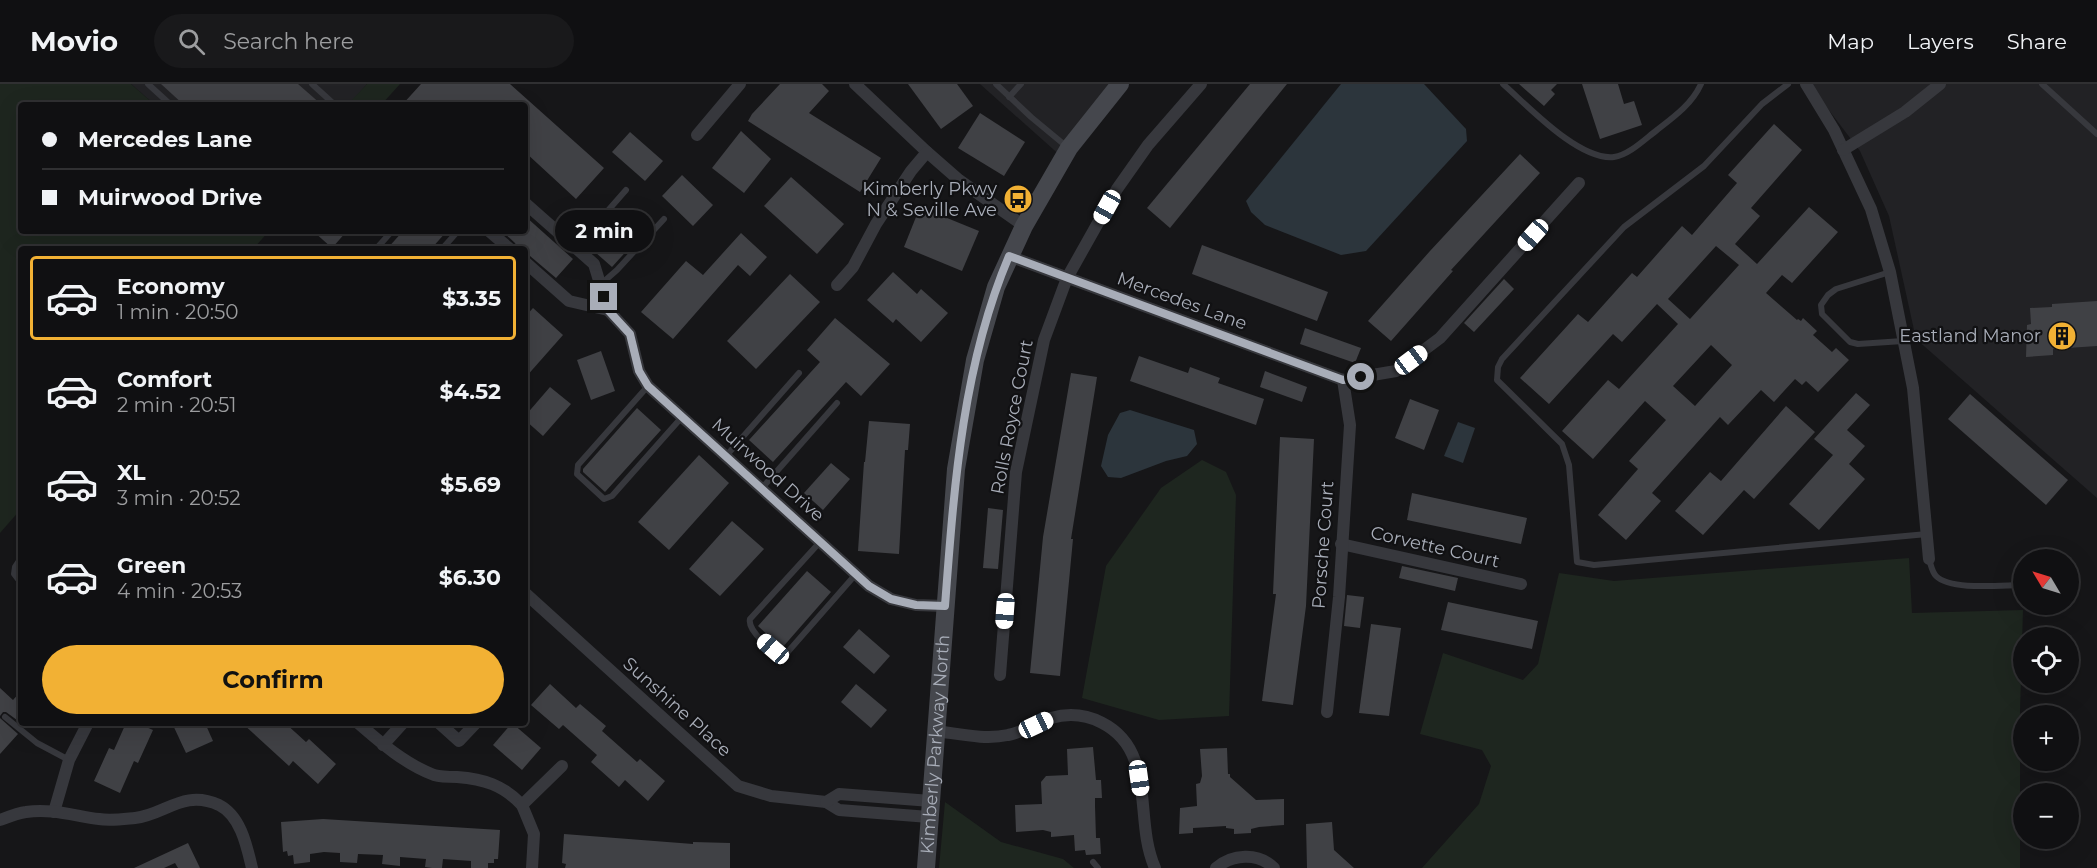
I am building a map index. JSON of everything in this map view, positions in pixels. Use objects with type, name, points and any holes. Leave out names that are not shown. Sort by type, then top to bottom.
[{"type":"street","points":[[697,135],[740,84]]},
{"type":"street","points":[[855,84],[927,152],[982,198],[1024,226]]},
{"type":"street","name":"Kimberly Parkway North","points":[[926,868],[956,469],[975,360],[996,287],[1024,226],[1069,148],[1120,84]]},
{"type":"street","name":"Rolls Royce Court","points":[[1000,675],[1016,472],[1044,340],[1067,278],[1117,189],[1148,145],[1201,84]]},
{"type":"street","points":[[1806,84],[1844,150],[1871,209],[1890,272],[1913,388],[1929,559]]},
{"type":"street","points":[[1844,150],[1896,118],[1940,84]]},
{"type":"street","points":[[837,285],[853,267],[876,224],[911,171],[927,152]]},
{"type":"street","points":[[1343,380],[1396,371],[1440,338],[1579,183]]},
{"type":"street","name":"Muirwood Drive","points":[[528,207],[594,264],[608,310],[630,334],[639,371],[648,386],[869,586],[891,599],[916,605],[945,606]]},
{"type":"street","points":[[492,234],[506,246]]},
{"type":"street","name":"Mercedes Lane","points":[[1009,256],[1343,380]]},
{"type":"street","points":[[528,265],[569,301],[608,310]]},
{"type":"street","name":"Porsche Court","points":[[1327,712],[1339,597],[1350,425],[1343,380]]},
{"type":"street","name":"Corvette Court","points":[[1341,544],[1521,584]]},
{"type":"street","name":"Sunshine Place","points":[[528,596],[738,786],[771,796],[826,802],[839,810],[930,809]]},
{"type":"street","points":[[936,731],[993,737],[1023,731],[1049,719],[1065,715],[1079,715],[1104,723],[1129,746],[1136,763],[1149,854],[1155,868]]},
{"type":"street","points":[[54,812],[69,760],[86,726]]},
{"type":"street","points":[[361,726],[383,745],[418,768],[436,776],[487,781],[513,795],[522,805],[534,834],[532,868]]},
{"type":"street","points":[[383,745],[400,726]]},
{"type":"street","points":[[442,726],[459,741],[473,726]]},
{"type":"street","points":[[522,805],[562,766]]},
{"type":"street","points":[[0,820],[25,812],[54,812],[101,820],[139,817],[174,803],[196,800],[217,804],[224,808],[235,821],[244,839],[252,868]]},
{"type":"street","points":[[1216,868],[1236,858],[1253,856],[1274,868]]},
{"type":"lane","points":[[148,84],[168,102]]},
{"type":"lane","points":[[312,84],[332,102]]},
{"type":"lane","points":[[996,84],[1069,148]]},
{"type":"lane","points":[[1009,97],[1021,84]]},
{"type":"lane","points":[[1503,84],[1544,121],[1580,148],[1602,156],[1615,157],[1636,146],[1684,109],[1697,94],[1701,84]]},
{"type":"lane","points":[[1788,84],[1762,104],[1704,166],[1624,227],[1502,359],[1498,366],[1497,380],[1562,444],[1569,465],[1577,562],[1594,565],[1926,534]]},
{"type":"lane","points":[[2042,84],[2097,134]]},
{"type":"lane","points":[[575,248],[626,190]]},
{"type":"lane","points":[[600,285],[664,219]]},
{"type":"lane","points":[[379,246],[389,234]]},
{"type":"lane","points":[[445,246],[455,234]]},
{"type":"lane","points":[[1890,272],[1836,289],[1821,305],[1822,314],[1850,342],[1858,344],[1903,341]]},
{"type":"lane","points":[[726,456],[799,373]]},
{"type":"lane","points":[[648,386],[578,465],[577,474],[604,499],[612,496],[682,417]]},
{"type":"lane","points":[[762,488],[837,403]]},
{"type":"lane","points":[[821,542],[750,619],[751,630],[773,649],[786,654],[856,574]]},
{"type":"lane","points":[[1929,559],[1934,574],[1945,583],[1975,586],[2013,585]]},
{"type":"lane","points":[[18,562],[15,574],[18,578]]},
{"type":"lane","points":[[5,717],[37,743],[69,760]]},
{"type":"lane","points":[[1093,862],[1098,868]]},
{"type":"shaded area","points":[[0,84],[131,84],[152,102],[18,102],[18,234],[266,234],[256,246],[18,246],[18,512],[0,533]]},
{"type":"shaded area","points":[[131,84],[367,84],[353,102],[152,102]]},
{"type":"shaded area","points":[[367,84],[400,84],[384,102],[351,101]]},
{"type":"shaded area","points":[[980,84],[1119,84],[1063,158]]},
{"type":"shaded area","points":[[1341,84],[1424,84],[1466,129],[1467,141],[1366,251],[1341,255],[1265,225],[1251,212],[1246,201]]},
{"type":"shaded area","points":[[1809,84],[2097,84],[2097,498],[1916,339],[1889,216],[1860,151]]},
{"type":"shaded area","points":[[1130,410],[1194,430],[1197,444],[1187,456],[1166,461],[1121,478],[1108,477],[1101,466],[1108,435],[1120,413]]},
{"type":"shaded area","points":[[1458,422],[1475,428],[1463,463],[1444,456]]},
{"type":"shaded area","points":[[1202,460],[1226,472],[1236,495],[1229,716],[1159,720],[1082,698],[1106,566],[1161,488]]},
{"type":"shaded area","points":[[1909,558],[1912,613],[2013,610],[2013,615],[2023,615],[2022,627],[2013,627],[2013,693],[2021,693],[2020,705],[2013,705],[2013,771],[2020,771],[2020,783],[2013,783],[2013,849],[2020,849],[2020,868],[1422,868],[1479,804],[1491,766],[1482,750],[1420,734],[1443,653],[1523,680],[1538,664],[1559,573],[1614,581]]},
{"type":"shaded area","points":[[945,802],[1001,842],[1063,859],[1074,868],[939,868]]},
{"type":"building","points":[[161,84],[298,84],[319,102],[181,102]]},
{"type":"building","points":[[421,84],[510,84],[604,168],[576,199],[528,155],[528,102],[405,102]]},
{"type":"building","points":[[780,84],[822,84],[829,91],[809,113],[881,158],[860,192],[748,121]]},
{"type":"building","points":[[908,84],[957,84],[973,106],[941,129]]},
{"type":"building","points":[[1250,84],[1287,84],[1170,228],[1147,208]]},
{"type":"building","points":[[1519,84],[1557,84],[1551,90],[1555,94],[1544,106]]},
{"type":"building","points":[[1582,84],[1618,84],[1624,104],[1634,101],[1642,125],[1600,139]]},
{"type":"building","points":[[980,113],[1025,142],[1004,176],[958,148]]},
{"type":"building","points":[[1774,124],[1802,150],[1751,208],[1760,216],[1735,244],[1757,264],[1809,207],[1838,232],[1792,283],[1782,275],[1766,293],[1797,320],[1801,321],[1803,318],[1817,331],[1813,335],[1832,352],[1836,348],[1849,360],[1818,392],[1806,381],[1802,385],[1795,379],[1774,402],[1761,390],[1728,425],[1720,417],[1652,493],[1661,501],[1626,540],[1598,515],[1638,469],[1629,461],[1666,420],[1645,401],[1593,459],[1562,431],[1608,380],[1619,389],[1678,324],[1657,304],[1622,342],[1613,334],[1549,404],[1520,378],[1578,314],[1588,322],[1632,273],[1637,277],[1682,226],[1692,235],[1737,183],[1728,175]],"holes":[[[1716,246],[1739,265],[1690,319],[1668,299]],[[1711,345],[1732,365],[1695,406],[1673,386]]]},
{"type":"building","points":[[741,131],[771,159],[744,193],[712,168]]},
{"type":"building","points":[[630,132],[663,161],[645,181],[612,152]]},
{"type":"building","points":[[1520,154],[1540,173],[1451,270],[1453,271],[1391,341],[1368,321]]},
{"type":"building","points":[[682,175],[713,205],[693,226],[662,196]]},
{"type":"building","points":[[791,177],[844,224],[817,254],[764,206]]},
{"type":"building","points":[[920,207],[979,231],[962,271],[904,247]]},
{"type":"building","points":[[528,219],[573,259],[556,278],[528,255],[528,246],[516,246],[505,234],[528,234]]},
{"type":"building","points":[[606,223],[631,246],[612,267],[587,245]]},
{"type":"building","points":[[741,233],[767,257],[750,276],[738,265],[673,339],[641,312],[686,261],[703,275]]},
{"type":"building","points":[[316,234],[344,234],[334,246],[330,246]]},
{"type":"building","points":[[400,234],[444,234],[434,246],[390,246]]},
{"type":"building","points":[[1202,245],[1328,292],[1317,321],[1192,274]]},
{"type":"building","points":[[893,272],[917,294],[921,289],[948,313],[921,342],[896,319],[893,323],[867,300]]},
{"type":"building","points":[[790,274],[820,302],[756,369],[727,341]]},
{"type":"building","points":[[1504,279],[1514,289],[1474,332],[1464,323]]},
{"type":"building","name":"Eastland Manor","points":[[2097,301],[2097,346],[2053,349],[2053,355],[2026,357],[2027,325],[2031,324],[2030,308]]},
{"type":"building","points":[[533,308],[563,335],[528,375],[528,314]]},
{"type":"building","points":[[835,318],[890,364],[861,396],[846,382],[773,462],[749,440],[820,362],[807,350]]},
{"type":"building","points":[[1305,328],[1361,348],[1355,363],[1300,344]]},
{"type":"building","points":[[601,351],[615,391],[591,400],[577,360]]},
{"type":"building","points":[[1139,356],[1188,373],[1190,367],[1220,378],[1218,383],[1264,399],[1256,425],[1130,381]]},
{"type":"building","points":[[1265,371],[1307,387],[1302,402],[1260,387]]},
{"type":"building","points":[[1071,373],[1097,377],[1071,539],[1073,539],[1060,676],[1030,673],[1043,537]]},
{"type":"building","points":[[550,387],[571,404],[543,436],[528,423],[528,413]]},
{"type":"building","points":[[1856,393],[1870,405],[1847,430],[1865,446],[1849,464],[1865,479],[1819,530],[1789,504],[1833,455],[1814,439]]},
{"type":"building","points":[[1970,394],[2068,480],[2046,505],[1948,419]]},
{"type":"building","points":[[1410,399],[1439,410],[1424,450],[1395,438]]},
{"type":"building","points":[[1786,406],[1815,432],[1754,499],[1744,490],[1703,535],[1675,511],[1710,472],[1721,481]]},
{"type":"building","points":[[637,408],[661,430],[605,492],[583,472],[583,469]]},
{"type":"building","points":[[869,421],[910,424],[908,450],[905,450],[899,554],[858,551]]},
{"type":"building","points":[[1280,437],[1314,439],[1306,606],[1293,705],[1262,701],[1276,594],[1273,594]]},
{"type":"building","points":[[699,455],[729,483],[669,550],[638,522]]},
{"type":"building","points":[[831,463],[850,479],[823,510],[804,493]]},
{"type":"building","points":[[1412,493],[1527,518],[1521,544],[1407,520]]},
{"type":"building","points":[[988,508],[1003,510],[998,569],[983,568]]},
{"type":"building","points":[[732,521],[764,549],[720,596],[689,569]]},
{"type":"building","points":[[1402,566],[1458,578],[1455,591],[1399,578]]},
{"type":"building","points":[[807,571],[831,592],[782,648],[758,626]]},
{"type":"building","points":[[1347,595],[1364,597],[1360,628],[1344,626]]},
{"type":"building","points":[[1448,602],[1538,621],[1532,649],[1441,630]]},
{"type":"building","points":[[1371,624],[1401,628],[1389,716],[1359,713]]},
{"type":"building","points":[[859,629],[890,656],[874,674],[843,647]]},
{"type":"building","points":[[550,684],[576,708],[580,704],[606,726],[602,731],[637,762],[640,759],[665,781],[648,801],[625,780],[619,787],[591,762],[597,755],[563,725],[559,729],[531,705]]},
{"type":"building","points":[[856,684],[887,710],[871,728],[841,702]]},
{"type":"building","points":[[0,688],[13,700],[18,694],[18,721],[6,712],[0,716]]},
{"type":"building","points":[[0,718],[18,734],[0,754]]},
{"type":"building","points":[[125,726],[144,726],[153,730],[138,763],[134,761],[120,793],[94,781],[109,748],[114,750]]},
{"type":"building","points":[[173,726],[206,726],[213,741],[186,753]]},
{"type":"building","points":[[245,726],[288,726],[306,742],[309,739],[336,764],[318,784],[293,761],[289,766]]},
{"type":"building","points":[[509,726],[515,726],[541,748],[522,770],[493,745]]},
{"type":"building","points":[[1093,747],[1096,780],[1101,780],[1102,798],[1095,798],[1095,806],[1096,838],[1100,838],[1101,854],[1086,855],[1085,850],[1075,851],[1074,835],[1051,837],[1051,832],[1043,830],[1016,832],[1015,805],[1042,804],[1041,782],[1046,776],[1068,775],[1067,749]]},
{"type":"building","points":[[1227,748],[1230,777],[1256,800],[1284,799],[1284,825],[1259,827],[1251,829],[1251,833],[1234,834],[1234,829],[1226,828],[1226,826],[1193,828],[1193,833],[1179,834],[1180,808],[1197,806],[1196,784],[1200,783],[1202,776],[1200,749]]},
{"type":"building","points":[[323,819],[500,830],[498,859],[494,859],[494,863],[488,863],[488,868],[471,868],[471,861],[443,859],[442,868],[432,868],[425,867],[426,859],[400,857],[400,866],[382,864],[383,855],[358,854],[357,863],[340,862],[340,853],[324,852],[310,854],[310,862],[294,864],[293,855],[288,856],[287,851],[283,852],[281,822]]},
{"type":"building","points":[[1332,822],[1334,850],[1354,868],[1307,868],[1306,824]]},
{"type":"building","points":[[564,834],[693,844],[693,842],[730,843],[730,868],[565,868],[566,864],[562,863]]},
{"type":"building","points":[[188,843],[200,868],[178,868],[175,863],[164,868],[134,868]]},
{"type":"place","name":"Kimberly Pkwy N & Seville Ave","points":[[1018,199]]},
{"type":"place","name":"Eastland Manor","points":[[2062,336]]},
{"type":"route","points":[[604,297],[608,310],[630,334],[639,371],[648,386],[869,586],[891,599],[916,605],[945,606],[956,469],[975,360],[996,287],[1009,256],[1343,380],[1361,377]]}]
